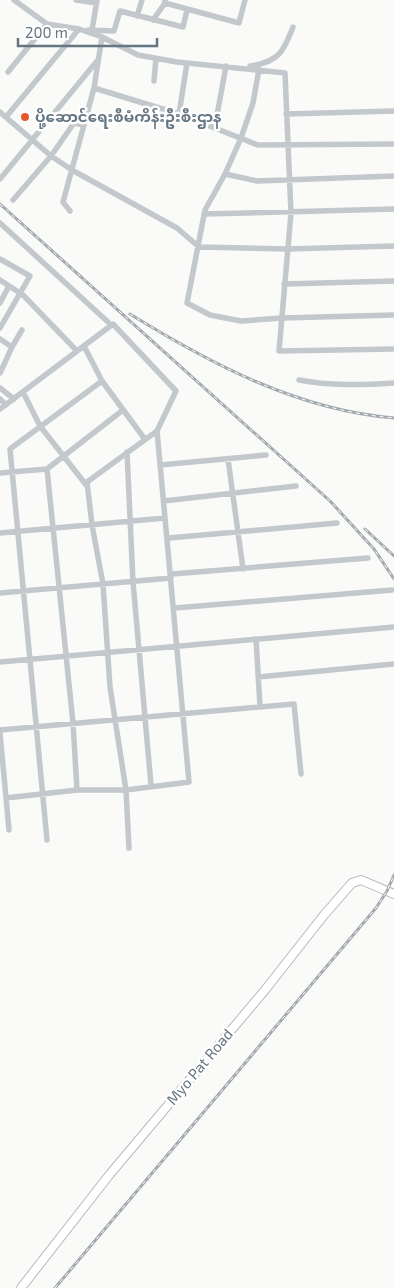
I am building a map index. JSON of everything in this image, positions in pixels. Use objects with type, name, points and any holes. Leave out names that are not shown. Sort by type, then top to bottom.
[{"type":"main road","name":"Myo Pat Road","points":[[20,1288],[110,1174],[265,990],[324,915],[352,884],[361,880],[394,894]]},
{"type":"street","points":[[14,0],[46,24],[80,30],[102,37],[138,54],[187,63],[285,73],[287,146],[292,180],[291,213],[279,351],[394,349]]},
{"type":"street","points":[[76,0],[97,1],[92,30]]},
{"type":"street","points":[[138,16],[142,0]]},
{"type":"street","points":[[153,20],[165,1],[187,10],[239,23],[246,0]]},
{"type":"street","points":[[6,117],[80,30],[114,32],[120,11],[183,27],[187,10]]},
{"type":"street","points":[[8,72],[46,24]]},
{"type":"street","points":[[247,69],[271,61],[281,54],[293,27]]},
{"type":"street","points":[[70,210],[63,202],[94,88],[102,37]]},
{"type":"street","points":[[154,81],[156,58]]},
{"type":"street","points":[[0,179],[97,61]]},
{"type":"street","points":[[179,114],[187,63]]},
{"type":"street","points":[[215,126],[226,66]]},
{"type":"street","points":[[259,69],[253,103],[241,138],[204,214],[187,303],[210,315],[241,321],[394,315]]},
{"type":"street","points":[[94,88],[215,126],[258,145],[394,144]]},
{"type":"street","points":[[286,114],[394,111]]},
{"type":"street","points":[[0,112],[51,156],[72,170],[177,228],[199,247],[288,249],[394,246]]},
{"type":"street","points":[[13,200],[51,156],[74,123],[84,125]]},
{"type":"street","points":[[225,174],[257,181],[394,176]]},
{"type":"street","points":[[204,214],[394,209]]},
{"type":"street","points":[[0,223],[108,322]]},
{"type":"street","points":[[0,259],[30,276],[19,292],[0,328]]},
{"type":"street","points":[[0,280],[19,292],[76,352]]},
{"type":"street","points":[[284,284],[394,281]]},
{"type":"street","points":[[0,303],[9,286]]},
{"type":"street","points":[[0,409],[113,324],[176,391],[157,431],[165,518],[169,538],[189,782],[151,785],[126,790],[77,790],[6,798]]},
{"type":"street","points":[[0,373],[22,330]]},
{"type":"street","points":[[0,339],[12,347]]},
{"type":"street","points":[[84,346],[102,381],[144,438]]},
{"type":"street","points":[[299,380],[316,384],[357,385],[394,383]]},
{"type":"street","points":[[47,840],[42,794],[40,745],[34,726],[24,591],[10,449],[102,381]]},
{"type":"street","points":[[0,388],[14,398]]},
{"type":"street","points":[[23,392],[40,426],[87,486]]},
{"type":"street","points":[[0,399],[6,405]]},
{"type":"street","points":[[0,473],[47,469],[124,410]]},
{"type":"street","points":[[129,848],[126,790],[115,721],[103,584],[92,525],[87,482],[144,438],[157,431]]},
{"type":"street","points":[[127,452],[133,582],[151,785]]},
{"type":"street","points":[[160,465],[266,455]]},
{"type":"street","points":[[228,458],[243,569]]},
{"type":"street","points":[[47,469],[54,528],[58,588],[74,723],[77,790]]},
{"type":"street","points":[[164,501],[296,486]]},
{"type":"street","points":[[0,533],[165,518]]},
{"type":"street","points":[[169,538],[337,523]]},
{"type":"street","points":[[0,593],[133,582],[172,576],[368,558]]},
{"type":"street","points":[[174,608],[392,590]]},
{"type":"street","points":[[0,662],[394,627]]},
{"type":"street","points":[[256,639],[260,706]]},
{"type":"street","points":[[258,677],[394,664]]},
{"type":"street","points":[[9,830],[0,732],[34,726],[115,721],[294,704],[302,774]]},
{"type":"railway","points":[[0,204],[330,501],[374,549],[394,579]]},
{"type":"railway","points":[[130,314],[192,350],[256,382],[324,405],[358,413],[394,418]]},
{"type":"railway","points":[[365,529],[394,556]]},
{"type":"railway","points":[[55,1288],[376,908],[387,891],[394,875]]},
{"type":"place","name":"ပို့ဆောင်ရေးစီမံကိန်းဦးစီးဌာန","points":[[25,117]]}]
